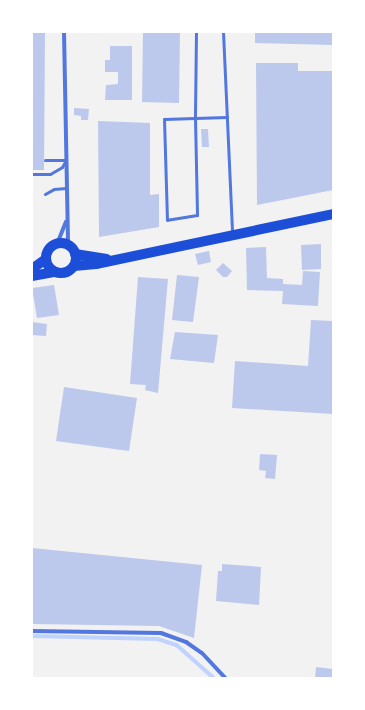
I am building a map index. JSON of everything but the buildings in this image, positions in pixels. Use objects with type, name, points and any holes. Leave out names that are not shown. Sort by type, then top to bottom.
[{"type":"main road","points":[[32,276],[54,272],[66,273],[74,266],[113,260],[333,214]]},
{"type":"main road","points":[[32,268],[46,259],[49,249],[57,244],[68,245],[75,254],[74,266]]},
{"type":"main road","points":[[75,254],[113,260]]},
{"type":"main road","points":[[46,259],[54,272]]},
{"type":"street","points":[[64,32],[66,220],[68,245]]},
{"type":"street","points":[[57,244],[66,220]]},
{"type":"street","points":[[32,631],[161,633],[186,642],[202,653],[225,678]]},
{"type":"lane","points":[[196,32],[195,118],[197,215],[167,220],[164,119],[195,118],[227,118]]},
{"type":"lane","points":[[224,32],[232,234]]},
{"type":"lane","points":[[32,174],[50,174],[62,167],[66,160],[44,160]]},
{"type":"lane","points":[[44,194],[54,189],[66,188]]},
{"type":"waterway","points":[[32,636],[158,639],[177,645],[214,678]]}]
